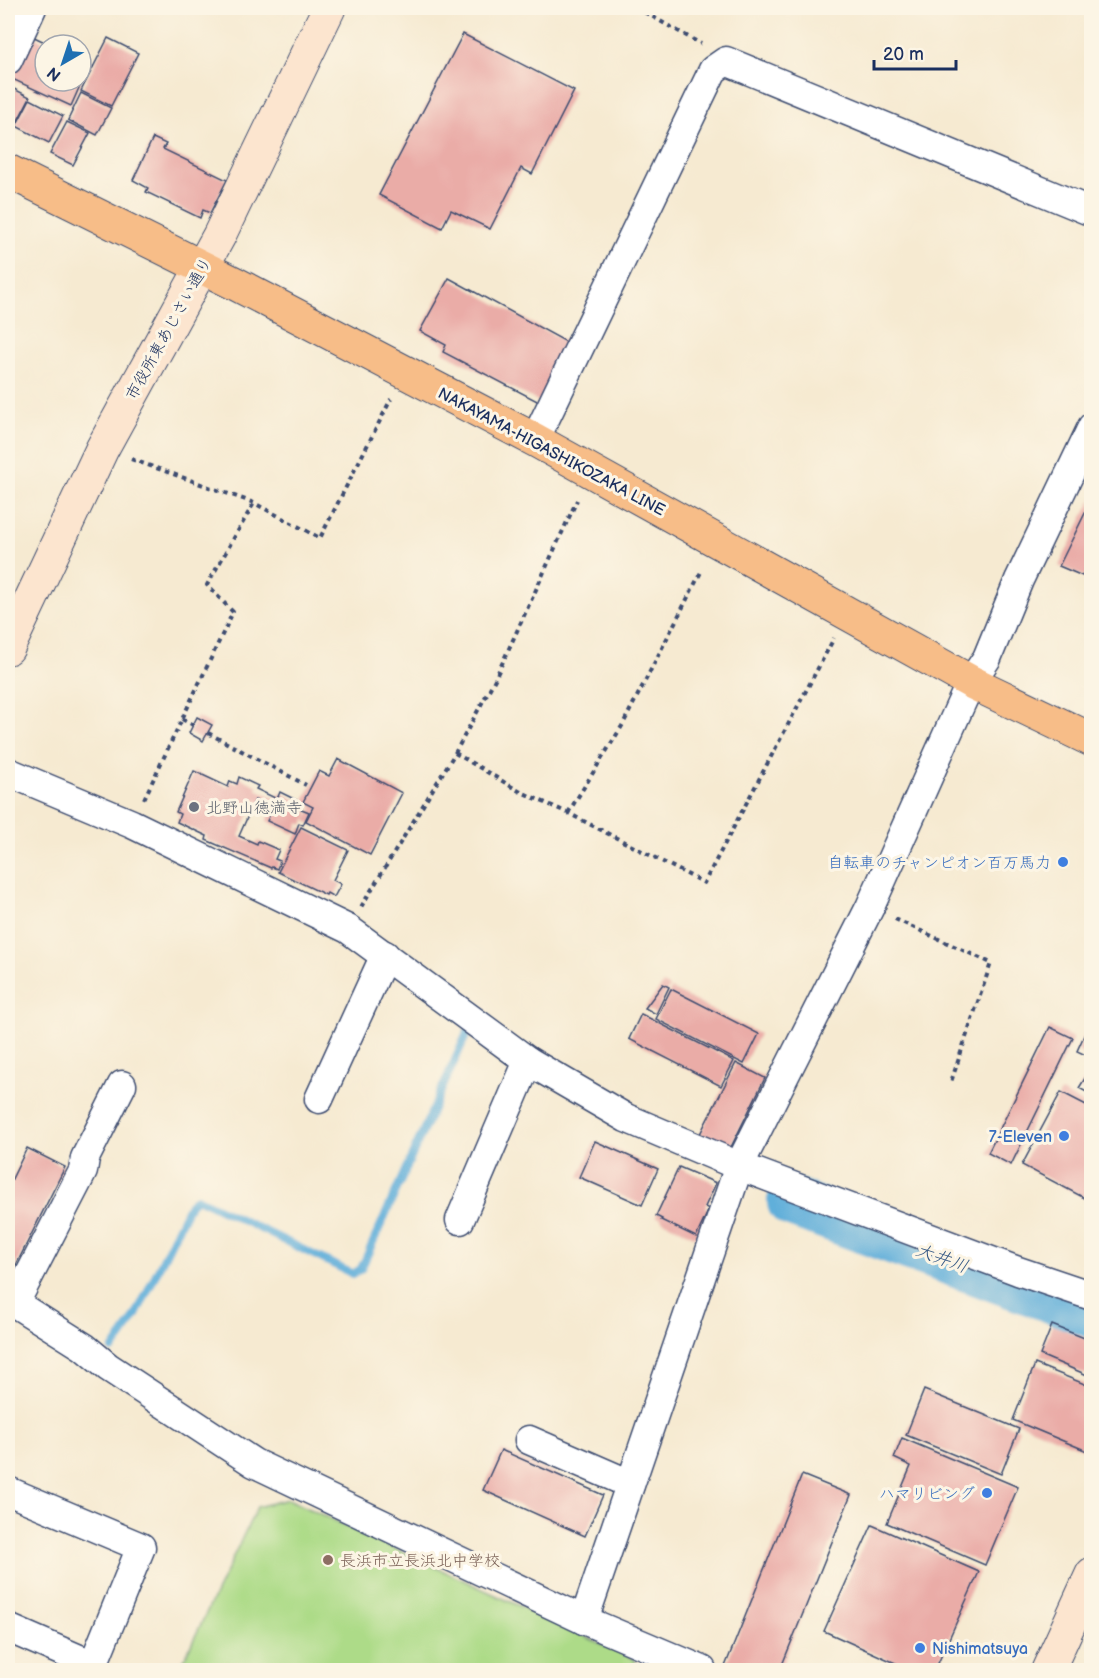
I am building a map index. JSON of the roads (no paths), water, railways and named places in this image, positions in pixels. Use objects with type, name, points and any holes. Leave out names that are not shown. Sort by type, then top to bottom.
[{"type":"main road","name":"NAKAYAMA-HIGASHIKOZAKA LINE","points":[[8,171],[201,267],[535,440],[971,682],[1092,740]]},
{"type":"street","points":[[8,60],[32,8]]},
{"type":"street","name":"市役所東あじさい通り","points":[[8,648],[102,449],[219,236],[329,8]]},
{"type":"street","points":[[535,440],[713,70],[726,62],[1092,212]]},
{"type":"street","points":[[584,1620],[739,1166],[870,908],[971,682],[987,658],[1019,580],[1092,427]]},
{"type":"street","points":[[8,772],[132,824],[348,929],[528,1061],[626,1118],[739,1166],[1018,1271],[1092,1296]]},
{"type":"street","points":[[319,1099],[385,956]]},
{"type":"street","points":[[460,1220],[528,1061]]},
{"type":"street","points":[[123,1085],[86,1158],[83,1171],[11,1301],[84,1347],[108,1367],[254,1463],[584,1620],[702,1671]]},
{"type":"street","points":[[529,1440],[630,1484]]},
{"type":"street","points":[[8,1491],[141,1547],[93,1665],[8,1628]]},
{"type":"street","points":[[1048,1671],[1092,1574]]},
{"type":"waterway","points":[[113,1349],[135,1317],[190,1204],[197,1198],[353,1274],[361,1269],[468,1031]]},
{"type":"waterway","name":"大井川","points":[[792,1202],[1092,1313]]},
{"type":"place","name":"北野山徳満寺","points":[[194,807]]},
{"type":"place","name":"自転車のチャンピオン百万馬力","points":[[1063,862]]},
{"type":"place","name":"7-Eleven","points":[[1064,1136]]},
{"type":"place","name":"ハマリビング","points":[[987,1493]]},
{"type":"place","name":"長浜市立長浜北中学校","points":[[328,1560]]},
{"type":"place","name":"Nishimatsuya","points":[[920,1648]]}]
